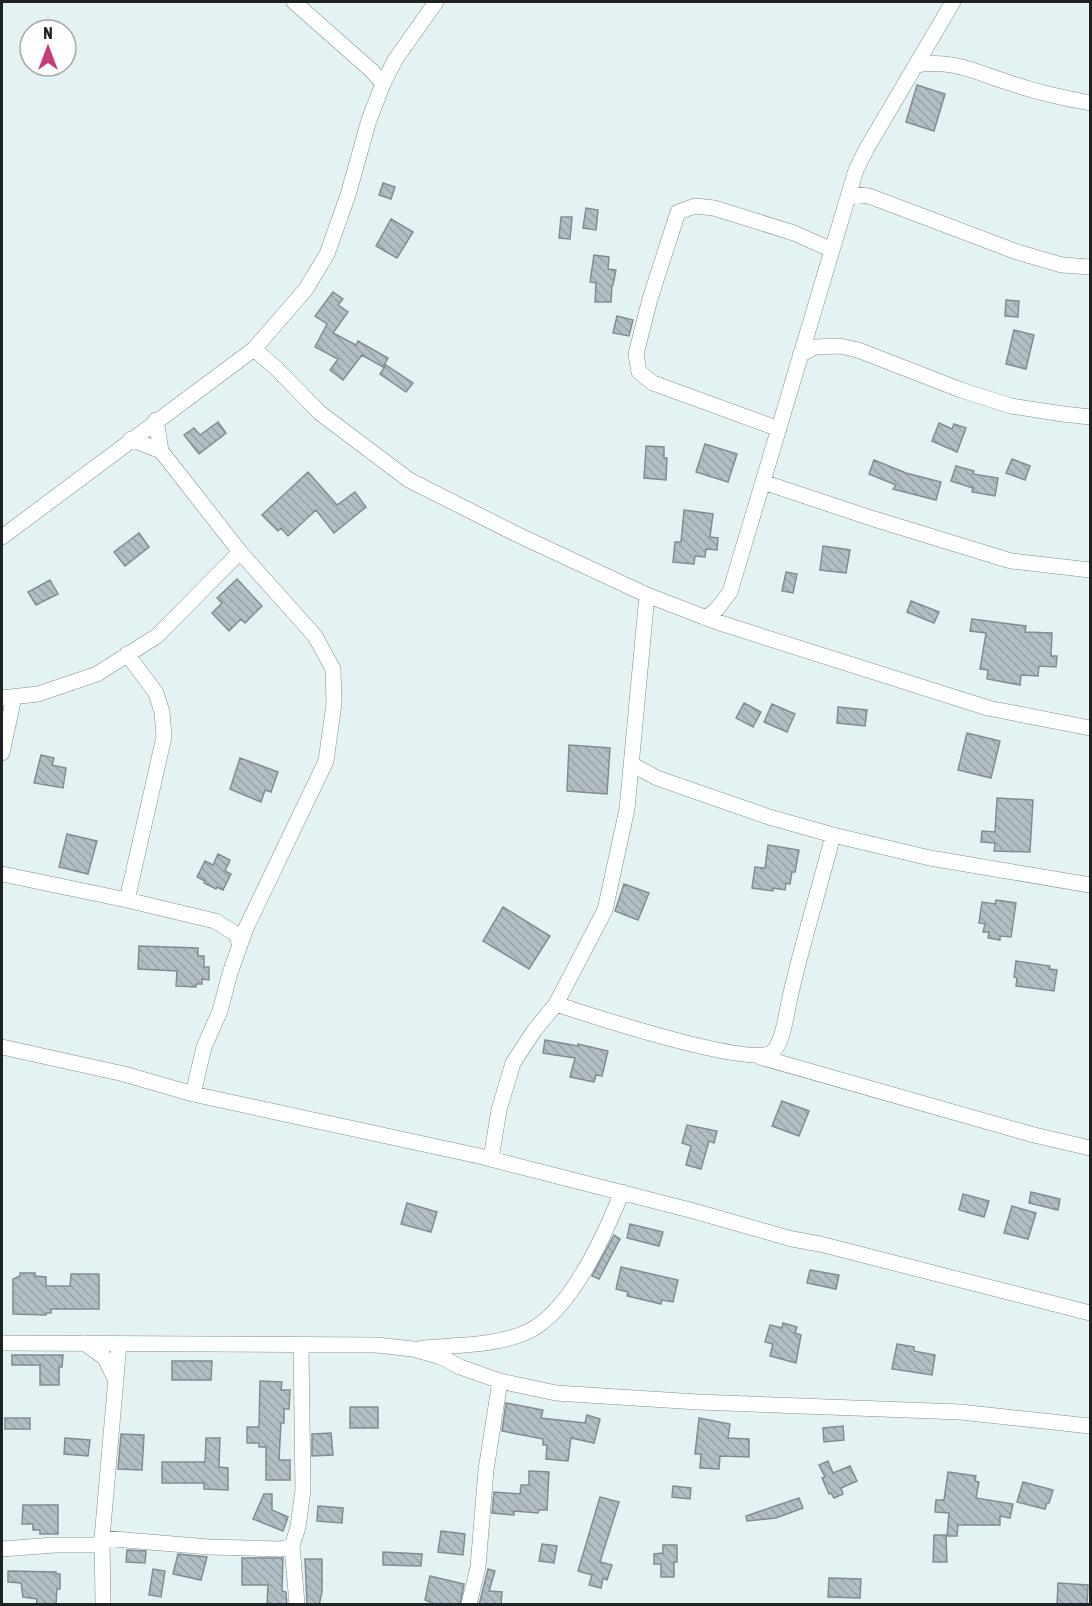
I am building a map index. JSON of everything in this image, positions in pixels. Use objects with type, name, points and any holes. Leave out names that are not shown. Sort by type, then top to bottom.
[{"type":"street","points":[[294,2],[372,71],[383,84]]},
{"type":"street","points":[[2,537],[254,349],[306,289],[327,254],[348,195],[369,120],[383,84],[395,60],[436,2]]},
{"type":"street","points":[[706,618],[717,609],[730,592],[856,171],[867,148],[954,2]]},
{"type":"street","points":[[916,65],[935,62],[950,63],[1036,91],[1090,103]]},
{"type":"street","points":[[849,194],[869,196],[1017,252],[1062,265],[1090,267]]},
{"type":"street","points":[[778,429],[653,383],[639,372],[636,354],[650,299],[678,212],[695,206],[714,208],[794,233],[832,250]]},
{"type":"street","points":[[800,355],[815,347],[840,346],[858,350],[961,390],[1011,406],[1090,417]]},
{"type":"street","points":[[254,349],[320,413],[409,480],[516,534],[647,595],[706,618],[988,708],[1090,728]]},
{"type":"street","points":[[156,420],[161,451],[240,552],[315,636],[333,669],[334,704],[326,761],[240,945],[220,1011],[204,1047],[193,1094]]},
{"type":"street","points":[[131,440],[161,451]]},
{"type":"street","points":[[763,482],[1011,561],[1090,570]]},
{"type":"street","points":[[2,753],[8,698],[38,694],[97,674],[157,636],[240,552]]},
{"type":"street","points":[[491,1159],[499,1110],[513,1063],[534,1031],[556,1004],[605,910],[627,809],[647,595]]},
{"type":"street","points":[[127,654],[156,693],[162,712],[164,737],[127,900]]},
{"type":"street","points":[[632,765],[657,778],[769,817],[833,835],[930,858],[1090,885]]},
{"type":"street","points":[[760,1056],[772,1052],[779,1044],[792,984],[833,835]]},
{"type":"street","points":[[2,874],[215,921],[238,921],[255,909]]},
{"type":"street","points":[[215,921],[236,934],[240,945]]},
{"type":"street","points":[[556,1004],[619,1025],[696,1045],[760,1056],[993,1124],[1090,1148]]},
{"type":"street","points":[[2,1047],[124,1074],[193,1094],[491,1159],[792,1239],[820,1244],[1090,1313]]},
{"type":"street","points":[[413,1349],[511,1338],[541,1324],[556,1310],[584,1271],[608,1226],[622,1192]]},
{"type":"street","points":[[2,1343],[376,1345],[413,1349],[441,1357],[460,1367],[500,1381],[556,1393],[698,1402],[960,1412],[1090,1426]]},
{"type":"street","points":[[84,1343],[105,1358],[116,1382]]},
{"type":"street","points":[[103,1605],[102,1541],[119,1344]]},
{"type":"street","points":[[297,1605],[292,1546],[298,1527],[303,1490],[301,1345]]},
{"type":"street","points":[[469,1605],[478,1567],[486,1470],[500,1381]]},
{"type":"street","points":[[2,1549],[102,1541],[280,1549],[292,1546]]},
{"type":"building","points":[[917,85],[945,94],[934,131],[906,122]]},
{"type":"building","points":[[383,183],[395,187],[391,199],[379,195]]},
{"type":"building","points":[[586,208],[598,210],[596,230],[583,228]]},
{"type":"building","points":[[561,217],[572,217],[570,239],[559,238]]},
{"type":"building","points":[[391,219],[413,232],[397,258],[376,246]]},
{"type":"building","points":[[594,255],[609,257],[608,269],[616,270],[611,302],[595,302],[596,283],[590,282]]},
{"type":"building","points":[[333,292],[343,299],[338,305],[348,312],[333,333],[356,345],[358,341],[388,358],[383,367],[362,355],[343,380],[330,370],[338,359],[315,347],[327,324],[315,316]]},
{"type":"building","points":[[1006,300],[1019,301],[1018,317],[1005,316]]},
{"type":"building","points":[[617,316],[633,320],[629,336],[613,333]]},
{"type":"building","points":[[1014,330],[1034,335],[1026,369],[1006,364]]},
{"type":"building","points":[[386,365],[413,383],[406,392],[380,374]]},
{"type":"building","points":[[218,422],[226,433],[199,454],[184,435],[194,428],[200,435]]},
{"type":"building","points":[[939,423],[952,429],[954,424],[966,428],[957,452],[932,441]]},
{"type":"building","points":[[705,444],[737,454],[728,482],[696,472]]},
{"type":"building","points":[[646,446],[664,447],[664,458],[667,458],[666,480],[644,478]]},
{"type":"building","points":[[1012,459],[1030,466],[1025,480],[1006,473]]},
{"type":"building","points":[[874,460],[906,473],[941,482],[936,500],[893,489],[896,485],[869,474]]},
{"type":"building","points":[[956,466],[974,471],[973,474],[998,478],[995,496],[972,492],[973,488],[951,481]]},
{"type":"building","points":[[308,472],[337,505],[355,492],[366,507],[334,533],[316,510],[288,536],[281,528],[278,531],[262,515]]},
{"type":"building","points":[[684,510],[713,514],[710,537],[718,538],[717,550],[706,549],[705,557],[695,556],[694,564],[673,562],[675,542],[681,542]]},
{"type":"building","points":[[139,533],[149,547],[125,566],[114,552]]},
{"type":"building","points":[[823,546],[850,550],[846,573],[820,570]]},
{"type":"building","points":[[786,572],[797,574],[793,593],[782,591]]},
{"type":"building","points":[[237,579],[262,606],[245,623],[241,619],[229,631],[212,613],[222,603],[217,598]]},
{"type":"building","points":[[50,580],[58,594],[36,605],[28,592]]},
{"type":"building","points":[[911,601],[939,612],[934,623],[907,612]]},
{"type":"building","points":[[972,619],[1026,626],[1025,632],[1052,633],[1051,656],[1057,656],[1056,667],[1039,666],[1038,676],[1021,675],[1020,685],[987,679],[988,670],[980,669],[986,633],[970,631]]},
{"type":"building","points":[[744,703],[761,712],[753,727],[736,718]]},
{"type":"building","points":[[772,704],[795,714],[787,732],[764,722]]},
{"type":"building","points":[[838,707],[867,710],[865,726],[837,723]]},
{"type":"building","points":[[967,733],[1000,741],[991,778],[958,770]]},
{"type":"building","points":[[569,745],[610,748],[607,794],[567,791]]},
{"type":"building","points":[[41,755],[54,758],[52,765],[66,768],[63,788],[34,783]]},
{"type":"building","points":[[240,758],[278,772],[271,792],[265,790],[261,802],[230,789]]},
{"type":"building","points":[[997,798],[1033,800],[1030,852],[994,851],[995,843],[981,842],[982,831],[995,832]]},
{"type":"building","points":[[67,834],[97,841],[88,874],[59,867]]},
{"type":"building","points":[[768,845],[799,850],[795,872],[792,872],[790,884],[786,883],[785,890],[752,888],[755,867],[765,868]]},
{"type":"building","points":[[218,854],[230,860],[225,871],[231,874],[223,890],[204,883],[205,881],[197,877],[205,861],[213,865]]},
{"type":"building","points":[[624,884],[649,893],[638,920],[615,911]]},
{"type":"building","points":[[996,900],[1016,903],[1011,937],[1000,936],[1000,940],[988,938],[989,932],[983,932],[985,924],[979,923],[982,902],[995,904]]},
{"type":"building","points":[[503,907],[550,936],[529,969],[483,941]]},
{"type":"building","points":[[139,946],[198,948],[198,956],[204,956],[204,967],[209,967],[209,980],[202,979],[202,984],[196,984],[196,987],[176,986],[177,971],[138,969]]},
{"type":"building","points":[[1016,961],[1050,966],[1049,969],[1057,970],[1054,991],[1016,986],[1017,978],[1014,977]]},
{"type":"building","points":[[545,1040],[608,1051],[602,1076],[596,1075],[594,1082],[570,1077],[575,1058],[543,1053]]},
{"type":"building","points":[[782,1101],[809,1111],[799,1136],[772,1126]]},
{"type":"building","points":[[687,1125],[717,1131],[714,1143],[709,1141],[701,1169],[686,1165],[691,1146],[682,1143]]},
{"type":"building","points":[[1031,1192],[1060,1199],[1058,1210],[1029,1203]]},
{"type":"building","points":[[963,1194],[989,1201],[984,1217],[959,1210]]},
{"type":"building","points":[[407,1203],[437,1212],[431,1232],[401,1224]]},
{"type":"building","points":[[1012,1206],[1036,1213],[1028,1239],[1004,1233]]},
{"type":"building","points":[[630,1224],[663,1232],[659,1246],[627,1238]]},
{"type":"building","points":[[614,1235],[620,1239],[599,1279],[592,1276]]},
{"type":"building","points":[[621,1267],[678,1280],[673,1302],[662,1300],[661,1304],[627,1296],[628,1292],[616,1289]]},
{"type":"building","points":[[810,1270],[839,1275],[836,1289],[807,1283]]},
{"type":"building","points":[[20,1273],[35,1273],[35,1276],[46,1277],[46,1286],[70,1286],[71,1274],[99,1274],[99,1309],[51,1309],[51,1313],[46,1313],[46,1315],[13,1314],[13,1279],[20,1276]]},
{"type":"building","points":[[783,1323],[797,1327],[795,1333],[801,1335],[796,1363],[770,1356],[773,1344],[765,1342],[770,1325],[782,1328]]},
{"type":"building","points":[[897,1344],[914,1347],[914,1351],[935,1355],[932,1375],[892,1369]]},
{"type":"building","points":[[12,1355],[63,1355],[62,1367],[59,1367],[59,1385],[40,1385],[40,1365],[12,1365]]},
{"type":"building","points":[[172,1361],[212,1361],[211,1380],[172,1380]]},
{"type":"building","points":[[260,1381],[282,1382],[281,1390],[290,1390],[289,1409],[284,1409],[284,1423],[281,1423],[279,1460],[290,1460],[290,1480],[266,1480],[266,1447],[259,1447],[259,1443],[247,1443],[247,1427],[259,1427]]},
{"type":"building","points":[[506,1403],[543,1410],[541,1418],[585,1423],[587,1415],[600,1419],[594,1443],[571,1438],[568,1461],[546,1459],[547,1445],[543,1445],[543,1439],[502,1431]]},
{"type":"building","points":[[350,1407],[378,1407],[378,1428],[350,1428]]},
{"type":"building","points":[[5,1418],[30,1418],[30,1429],[5,1429]]},
{"type":"building","points":[[699,1418],[730,1424],[728,1438],[749,1439],[749,1457],[720,1456],[719,1469],[700,1468],[701,1454],[695,1454]]},
{"type":"building","points":[[843,1426],[844,1440],[824,1442],[823,1428]]},
{"type":"building","points":[[331,1433],[333,1455],[312,1456],[312,1434]]},
{"type":"building","points":[[121,1434],[144,1435],[142,1470],[118,1469]]},
{"type":"building","points":[[65,1438],[90,1440],[88,1456],[64,1454]]},
{"type":"building","points":[[206,1438],[220,1438],[219,1467],[228,1468],[228,1490],[204,1489],[204,1483],[162,1483],[162,1462],[205,1462]]},
{"type":"building","points":[[828,1461],[833,1473],[850,1466],[857,1481],[841,1488],[843,1494],[834,1498],[831,1493],[829,1494],[819,1465]]},
{"type":"building","points":[[529,1471],[549,1472],[547,1510],[539,1510],[538,1513],[514,1511],[514,1515],[492,1513],[494,1492],[520,1494],[521,1485],[529,1485]]},
{"type":"building","points":[[948,1472],[976,1476],[975,1481],[979,1482],[976,1498],[1013,1504],[1010,1518],[1000,1516],[1000,1525],[958,1525],[957,1536],[947,1536],[949,1513],[935,1512],[936,1500],[944,1500]]},
{"type":"building","points":[[1023,1482],[1053,1490],[1045,1509],[1017,1502]]},
{"type":"building","points":[[673,1486],[691,1488],[690,1499],[672,1497]]},
{"type":"building","points":[[264,1494],[272,1494],[272,1510],[288,1517],[283,1531],[253,1519]]},
{"type":"building","points":[[600,1497],[619,1502],[600,1562],[612,1565],[607,1580],[603,1578],[601,1588],[589,1585],[592,1575],[578,1571]]},
{"type":"building","points":[[799,1498],[803,1508],[776,1518],[747,1521],[746,1516]]},
{"type":"building","points":[[23,1505],[58,1505],[58,1534],[40,1534],[40,1530],[33,1530],[33,1524],[22,1524]]},
{"type":"building","points":[[318,1506],[343,1508],[342,1523],[317,1521]]},
{"type":"building","points":[[441,1531],[465,1534],[463,1555],[438,1552]]},
{"type":"building","points":[[934,1535],[946,1535],[947,1562],[933,1562]]},
{"type":"building","points":[[542,1544],[557,1546],[554,1563],[539,1561]]},
{"type":"building","points":[[663,1545],[677,1545],[674,1577],[661,1577],[661,1564],[654,1564],[654,1554],[663,1553]]},
{"type":"building","points":[[127,1550],[146,1551],[145,1563],[126,1562]]},
{"type":"building","points":[[383,1552],[422,1554],[421,1566],[383,1565]]},
{"type":"building","points":[[178,1554],[207,1557],[201,1580],[173,1574]]},
{"type":"building","points":[[242,1558],[283,1558],[282,1591],[286,1592],[287,1605],[267,1605],[268,1585],[242,1585]]},
{"type":"building","points":[[305,1559],[322,1559],[322,1592],[319,1605],[307,1605]]},
{"type":"building","points":[[153,1569],[165,1571],[161,1597],[149,1595]]},
{"type":"building","points":[[488,1569],[495,1571],[489,1591],[502,1592],[501,1605],[479,1605]]},
{"type":"building","points":[[8,1571],[60,1574],[60,1589],[57,1589],[56,1605],[36,1605],[37,1599],[23,1597],[21,1583],[8,1582]]},
{"type":"building","points":[[430,1576],[464,1584],[460,1605],[430,1605],[430,1602],[425,1600]]},
{"type":"building","points":[[829,1578],[861,1579],[860,1598],[828,1597]]},
{"type":"building","points":[[1058,1583],[1088,1585],[1087,1605],[1057,1605]]}]
